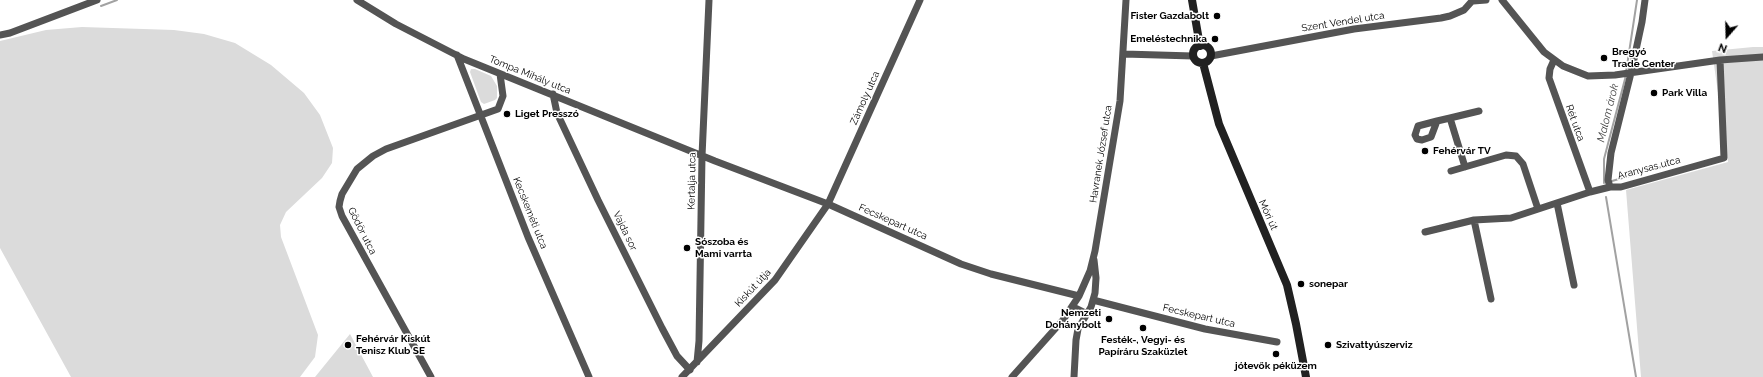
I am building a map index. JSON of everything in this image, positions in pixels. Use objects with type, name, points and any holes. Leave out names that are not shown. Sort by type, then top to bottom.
[{"type":"main road","points":[[1192,0],[1200,46]]},
{"type":"main road","points":[[1200,46],[1205,46],[1209,49],[1211,56],[1209,61],[1203,63],[1196,61],[1194,56],[1195,49],[1200,46]]},
{"type":"main road","name":"Móri út","points":[[1203,63],[1219,124],[1287,285],[1306,377]]},
{"type":"street","points":[[0,35],[10,33],[97,0]]},
{"type":"street","name":"Tompa Mihály utca","points":[[357,0],[396,24],[457,55],[702,156]]},
{"type":"street","name":"Kertalja utca","points":[[697,362],[699,341],[702,156],[709,0]]},
{"type":"street","name":"Zámoly utca","points":[[828,204],[920,0]]},
{"type":"street","name":"Havranek József utca","points":[[1012,377],[1053,333],[1073,307],[1083,289],[1094,257],[1120,101],[1124,54],[1126,0]]},
{"type":"street","points":[[1473,0],[1486,0]]},
{"type":"street","name":"Szent Vendel utca","points":[[1211,56],[1354,28],[1441,18],[1464,10],[1473,0]]},
{"type":"street","points":[[1502,0],[1537,45],[1554,60],[1572,71],[1588,76],[1615,75],[1720,60],[1763,57]]},
{"type":"street","points":[[1610,187],[1608,180],[1611,153],[1631,72],[1642,22],[1645,0]]},
{"type":"street","points":[[1124,54],[1194,56]]},
{"type":"street","name":"Kecskeméti utca","points":[[457,55],[528,237],[589,377]]},
{"type":"street","name":"Rét utca","points":[[1554,60],[1550,68],[1549,78],[1590,192]]},
{"type":"street","name":"Aranysas utca","points":[[1425,232],[1474,220],[1511,218],[1590,192],[1610,187],[1621,187],[1724,158],[1720,60]]},
{"type":"street","name":"Gödör utca","points":[[431,377],[342,216],[339,207],[340,201],[342,194],[357,169],[373,156],[386,149],[498,109],[502,101],[504,90],[500,74]]},
{"type":"street","name":"Vajda sor","points":[[553,94],[557,113],[609,221],[677,356],[690,370]]},
{"type":"street","points":[[1437,121],[1479,111]]},
{"type":"street","points":[[1450,118],[1465,167]]},
{"type":"street","points":[[1451,171],[1506,155],[1516,156],[1523,164],[1538,209]]},
{"type":"street","name":"Fecskepart utca","points":[[702,156],[828,204],[968,267],[1079,296]]},
{"type":"street","points":[[1557,202],[1574,285]]},
{"type":"street","name":"Kiskút útja","points":[[682,377],[767,290],[782,272],[828,204]]},
{"type":"street","points":[[1474,220],[1491,299]]},
{"type":"street","points":[[1074,377],[1076,340],[1080,325],[1087,314],[1094,297],[1096,278],[1094,257]]},
{"type":"street","name":"Fecskepart utca","points":[[1083,289],[1094,297],[1205,329],[1277,342]]},
{"type":"street","points":[[1073,307],[1087,314]]},
{"type":"shaded area","points":[[82,27],[174,30],[204,34],[235,43],[271,65],[304,93],[320,115],[333,148],[332,163],[322,178],[286,212],[280,225],[281,237],[318,335],[315,357],[300,377],[71,377],[0,248],[0,41],[46,30]]},
{"type":"shaded area","points":[[1763,47],[1763,377],[1641,377],[1626,190],[1728,162],[1712,51]]},
{"type":"shaded area","points":[[471,69],[475,69],[491,76],[497,86],[497,98],[495,100],[484,104],[481,102],[470,72]]},
{"type":"shaded area","name":"Fehérvár Kiskút Tenisz Klub SE","points":[[350,334],[373,377],[315,377]]},
{"type":"waterway","points":[[101,6],[117,0]]},
{"type":"waterway","name":"Malom árok","points":[[1604,183],[1604,159],[1625,79],[1637,0]]},
{"type":"waterway","points":[[1612,181],[1668,165]]},
{"type":"waterway","name":"Malom árok","points":[[1606,197],[1636,377]]},
{"type":"place","name":"Fister Gazdabolt","points":[[1217,16]]},
{"type":"place","name":"Emeléstechnika","points":[[1215,39]]},
{"type":"place","name":"Bregyó Trade Center","points":[[1604,58]]},
{"type":"place","name":"Park Villa","points":[[1654,93]]},
{"type":"place","name":"Liget Presszó","points":[[507,114]]},
{"type":"place","name":"Fehérvár TV","points":[[1425,151]]},
{"type":"place","name":"Sószoba és Mami varrta","points":[[687,248]]},
{"type":"place","name":"sonepar","points":[[1301,284]]},
{"type":"place","name":"Nemzeti Dohánybolt","points":[[1109,319]]},
{"type":"place","name":"Festék-, Vegyi- és Papíráru Szaküzlet","points":[[1143,328]]},
{"type":"place","name":"Fehérvár Kiskút Tenisz Klub SE","points":[[348,345]]},
{"type":"place","name":"Szivattyúszerviz","points":[[1328,345]]},
{"type":"place","name":"jótevők péküzem","points":[[1276,354]]}]
